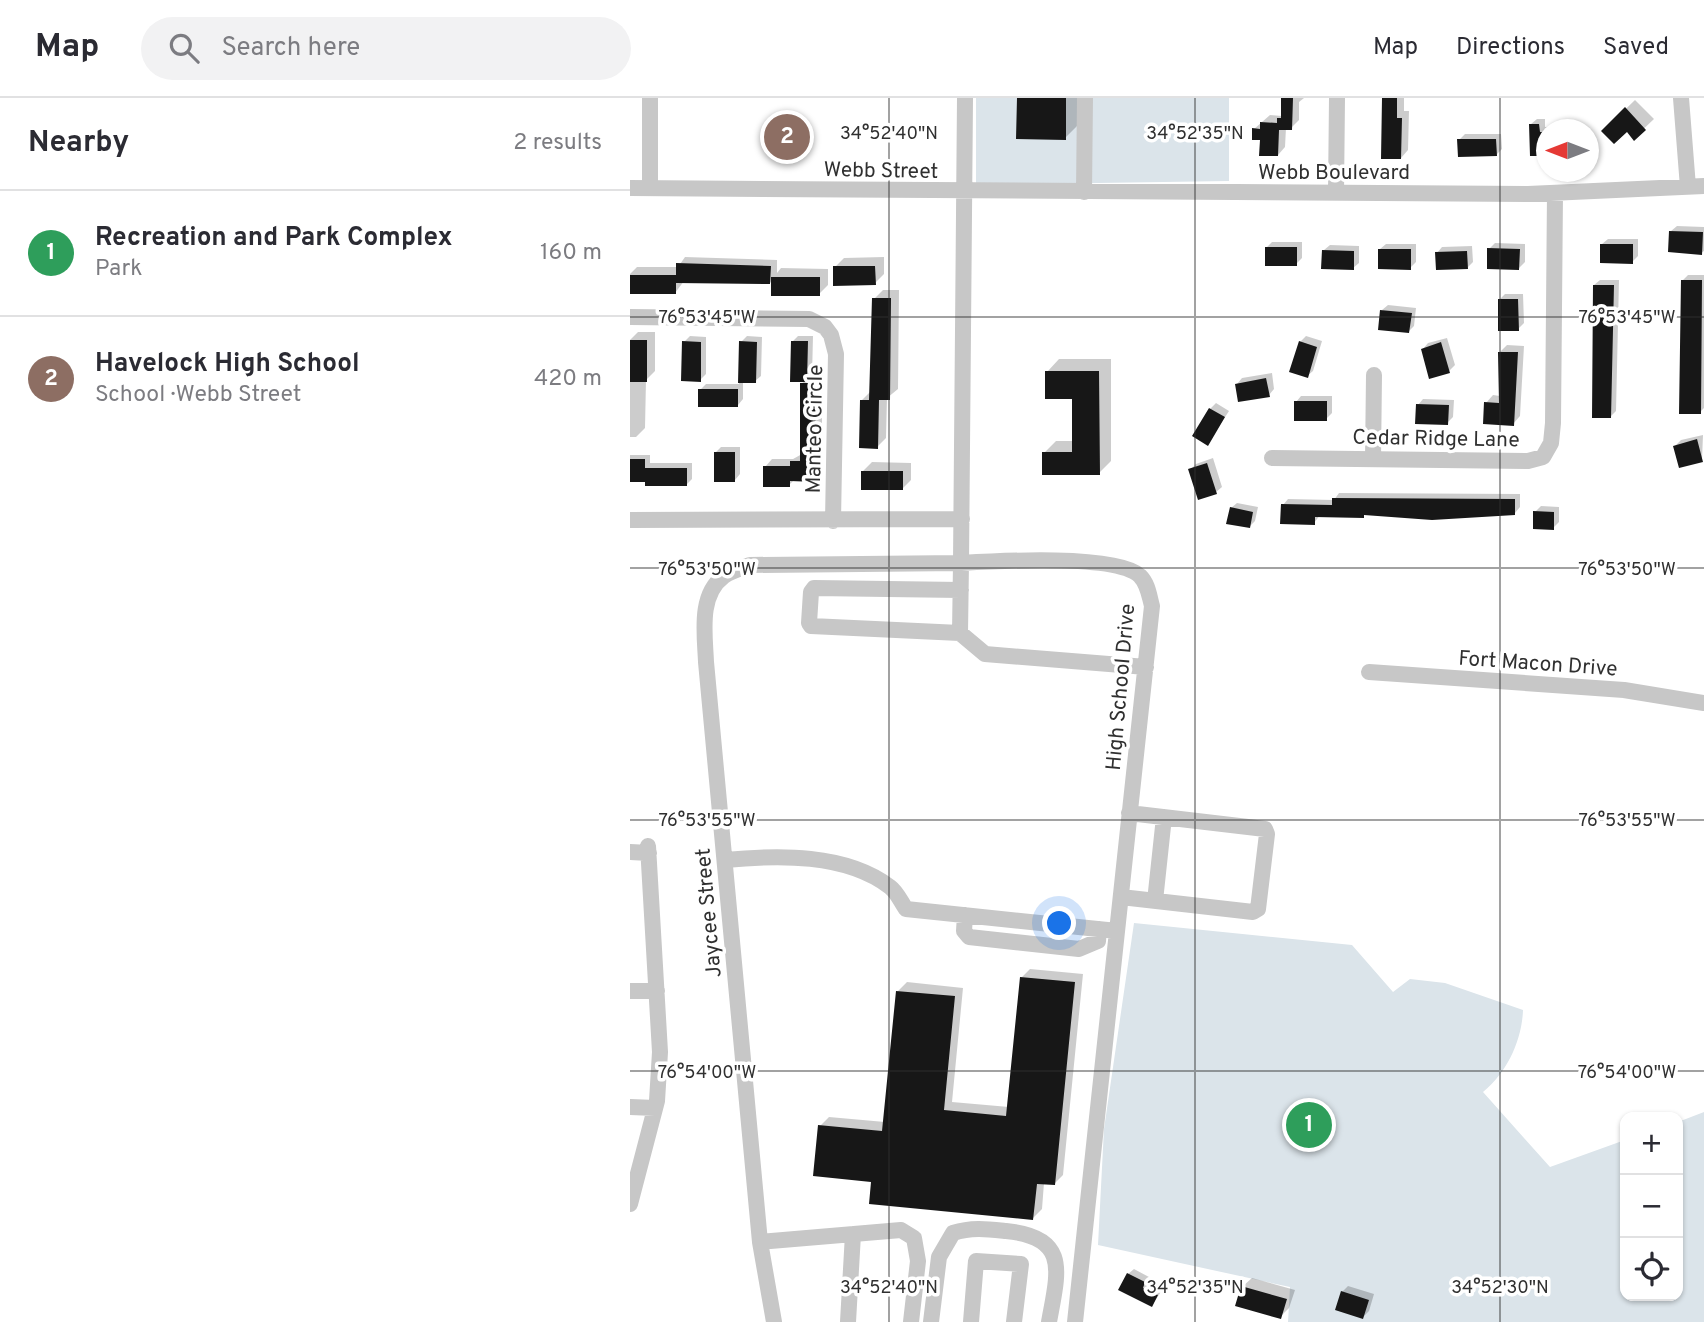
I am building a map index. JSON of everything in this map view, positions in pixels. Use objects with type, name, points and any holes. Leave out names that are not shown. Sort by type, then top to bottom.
[{"type":"street","points":[[650,98],[650,188]]},
{"type":"street","points":[[960,633],[965,98]]},
{"type":"street","points":[[1084,192],[1085,98]]},
{"type":"street","points":[[1336,193],[1337,98]]},
{"type":"street","points":[[1681,98],[1696,186]]},
{"type":"street","name":"Webb Boulevard","points":[[964,192],[1555,193],[1696,186]]},
{"type":"street","name":"Webb Street","points":[[630,188],[964,192]]},
{"type":"street","name":"Cedar Ridge Lane","points":[[1272,458],[1528,461],[1543,457],[1549,450],[1553,423],[1555,193]]},
{"type":"street","name":"Manteo Circle","points":[[630,317],[798,318],[825,327],[836,354],[833,521]]},
{"type":"street","points":[[1373,459],[1374,374]]},
{"type":"street","name":"Manteo Circle","points":[[630,520],[962,519]]},
{"type":"street","name":"High School Drive","points":[[961,564],[1098,563],[1131,570],[1146,584],[1152,606],[1075,1322]]},
{"type":"street","name":"Jaycee Street","points":[[774,1322],[760,1242],[706,662],[705,613],[711,594],[723,576],[750,565],[961,564]]},
{"type":"street","points":[[961,590],[814,588],[811,592],[809,623],[811,626],[960,633],[985,654],[1146,667]]},
{"type":"street","name":"Fort Macon Drive","points":[[1368,672],[1624,690],[1704,703]]},
{"type":"street","points":[[1121,897],[1253,912],[1258,909],[1267,834],[1265,829],[1129,813]]},
{"type":"street","points":[[1155,901],[1164,817]]},
{"type":"street","points":[[630,852],[648,849],[660,1052],[655,1108],[630,1204]]},
{"type":"street","points":[[724,860],[819,860],[865,873],[892,888],[906,909],[1117,931]]},
{"type":"street","points":[[630,991],[657,991]]},
{"type":"street","points":[[630,1107],[655,1108]]},
{"type":"street","points":[[931,1322],[939,1257],[944,1244],[953,1233],[971,1227],[1031,1233],[1044,1240],[1054,1256],[1057,1277],[1049,1322]]},
{"type":"street","points":[[760,1242],[901,1230],[914,1238],[918,1261],[911,1322]]},
{"type":"street","points":[[848,1322],[853,1234]]},
{"type":"street","points":[[971,1322],[976,1261],[1021,1264],[1014,1322]]},
{"type":"shaded area","points":[[976,98],[1229,98],[1229,181],[976,185]]},
{"type":"shaded area","points":[[1134,923],[1352,945],[1393,992],[1410,979],[1445,983],[1523,1010],[1520,1033],[1512,1055],[1492,1084],[1483,1092],[1550,1167],[1620,1142],[1620,1301],[1683,1301],[1683,1120],[1704,1112],[1704,1322],[1288,1322],[1290,1287],[1098,1245],[1104,1129]]},
{"type":"building","points":[[1017,98],[1066,98],[1066,140],[1016,139]]},
{"type":"building","points":[[1281,98],[1293,98],[1292,130],[1279,130],[1278,156],[1259,156],[1260,140],[1252,140],[1252,128],[1260,129],[1260,122],[1277,123],[1277,118],[1281,118]]},
{"type":"building","points":[[1382,98],[1397,98],[1397,118],[1402,118],[1401,159],[1381,159]]},
{"type":"building","points":[[1625,107],[1646,130],[1634,141],[1627,132],[1614,144],[1601,131]]},
{"type":"building","points":[[1529,124],[1536,124],[1536,156],[1530,156]]},
{"type":"building","points":[[1457,139],[1496,139],[1497,156],[1458,157]]},
{"type":"building","points":[[1669,231],[1703,232],[1702,255],[1668,252]]},
{"type":"building","points":[[1600,244],[1633,244],[1633,264],[1600,263]]},
{"type":"building","points":[[1265,247],[1297,247],[1297,266],[1265,266]]},
{"type":"building","points":[[1487,248],[1520,249],[1519,270],[1487,269]]},
{"type":"building","points":[[1378,249],[1411,249],[1411,270],[1378,269]]},
{"type":"building","points":[[1322,250],[1354,251],[1354,270],[1321,269]]},
{"type":"building","points":[[1467,251],[1468,269],[1436,270],[1435,252]]},
{"type":"building","points":[[676,263],[771,266],[770,284],[676,283]]},
{"type":"building","points":[[833,266],[875,266],[876,285],[833,286]]},
{"type":"building","points":[[630,275],[676,275],[676,294],[630,294]]},
{"type":"building","points":[[771,277],[820,277],[820,296],[771,296]]},
{"type":"building","points":[[1681,280],[1702,280],[1701,414],[1679,414]]},
{"type":"building","points":[[1593,285],[1614,285],[1611,418],[1592,418]]},
{"type":"building","points":[[872,298],[891,298],[890,400],[869,400]]},
{"type":"building","points":[[1498,299],[1518,299],[1519,331],[1498,331]]},
{"type":"building","points":[[1380,310],[1412,313],[1409,333],[1378,330]]},
{"type":"building","points":[[630,340],[647,340],[647,382],[630,382]]},
{"type":"building","points":[[682,341],[701,342],[701,382],[681,381]]},
{"type":"building","points":[[739,341],[757,342],[756,383],[738,383]]},
{"type":"building","points":[[791,341],[808,341],[807,382],[790,382]]},
{"type":"building","points":[[1299,341],[1317,347],[1308,378],[1289,372]]},
{"type":"building","points":[[1441,342],[1450,373],[1429,379],[1421,349]]},
{"type":"building","points":[[1498,352],[1518,352],[1514,426],[1483,424],[1484,402],[1499,403]]},
{"type":"building","points":[[1045,371],[1099,371],[1100,475],[1042,475],[1042,452],[1072,452],[1072,399],[1045,399]]},
{"type":"building","points":[[1266,378],[1270,397],[1238,402],[1235,384]]},
{"type":"building","points":[[800,383],[815,383],[816,482],[790,481],[790,487],[763,487],[763,466],[790,466],[790,461],[800,461]]},
{"type":"building","points":[[698,389],[738,389],[738,407],[698,407]]},
{"type":"building","points":[[860,400],[879,400],[878,449],[859,448]]},
{"type":"building","points":[[1294,401],[1327,401],[1327,421],[1294,421]]},
{"type":"building","points":[[1416,404],[1449,405],[1448,425],[1415,424]]},
{"type":"building","points":[[1209,408],[1225,417],[1208,446],[1192,436]]},
{"type":"building","points":[[1697,439],[1703,462],[1679,468],[1673,446]]},
{"type":"building","points":[[714,452],[735,452],[735,482],[714,482]]},
{"type":"building","points":[[630,459],[645,459],[645,468],[687,468],[687,486],[645,486],[645,482],[630,482]]},
{"type":"building","points":[[1207,463],[1217,494],[1198,500],[1188,469]]},
{"type":"building","points":[[861,471],[903,471],[903,490],[861,490]]},
{"type":"building","points":[[1332,498],[1515,499],[1515,515],[1432,520],[1364,515],[1364,518],[1315,517],[1315,525],[1280,524],[1281,504],[1332,505]]},
{"type":"building","points":[[1230,507],[1253,512],[1250,528],[1226,524]]},
{"type":"building","points":[[1533,511],[1554,512],[1554,530],[1533,529]]},
{"type":"building","points":[[1020,977],[1075,982],[1055,1185],[1037,1184],[1033,1220],[869,1204],[871,1182],[813,1176],[818,1125],[882,1131],[896,991],[955,996],[944,1110],[1006,1116]]},
{"type":"building","points":[[1127,1273],[1145,1282],[1143,1288],[1158,1295],[1152,1307],[1118,1290]]},
{"type":"building","points":[[1241,1286],[1287,1299],[1281,1319],[1235,1306]]},
{"type":"building","points":[[1341,1291],[1369,1300],[1363,1319],[1335,1310]]},
{"type":"place","name":"Havelock High School","points":[[787,137]]},
{"type":"place","name":"Recreation and Park Complex","points":[[1309,1125]]}]
